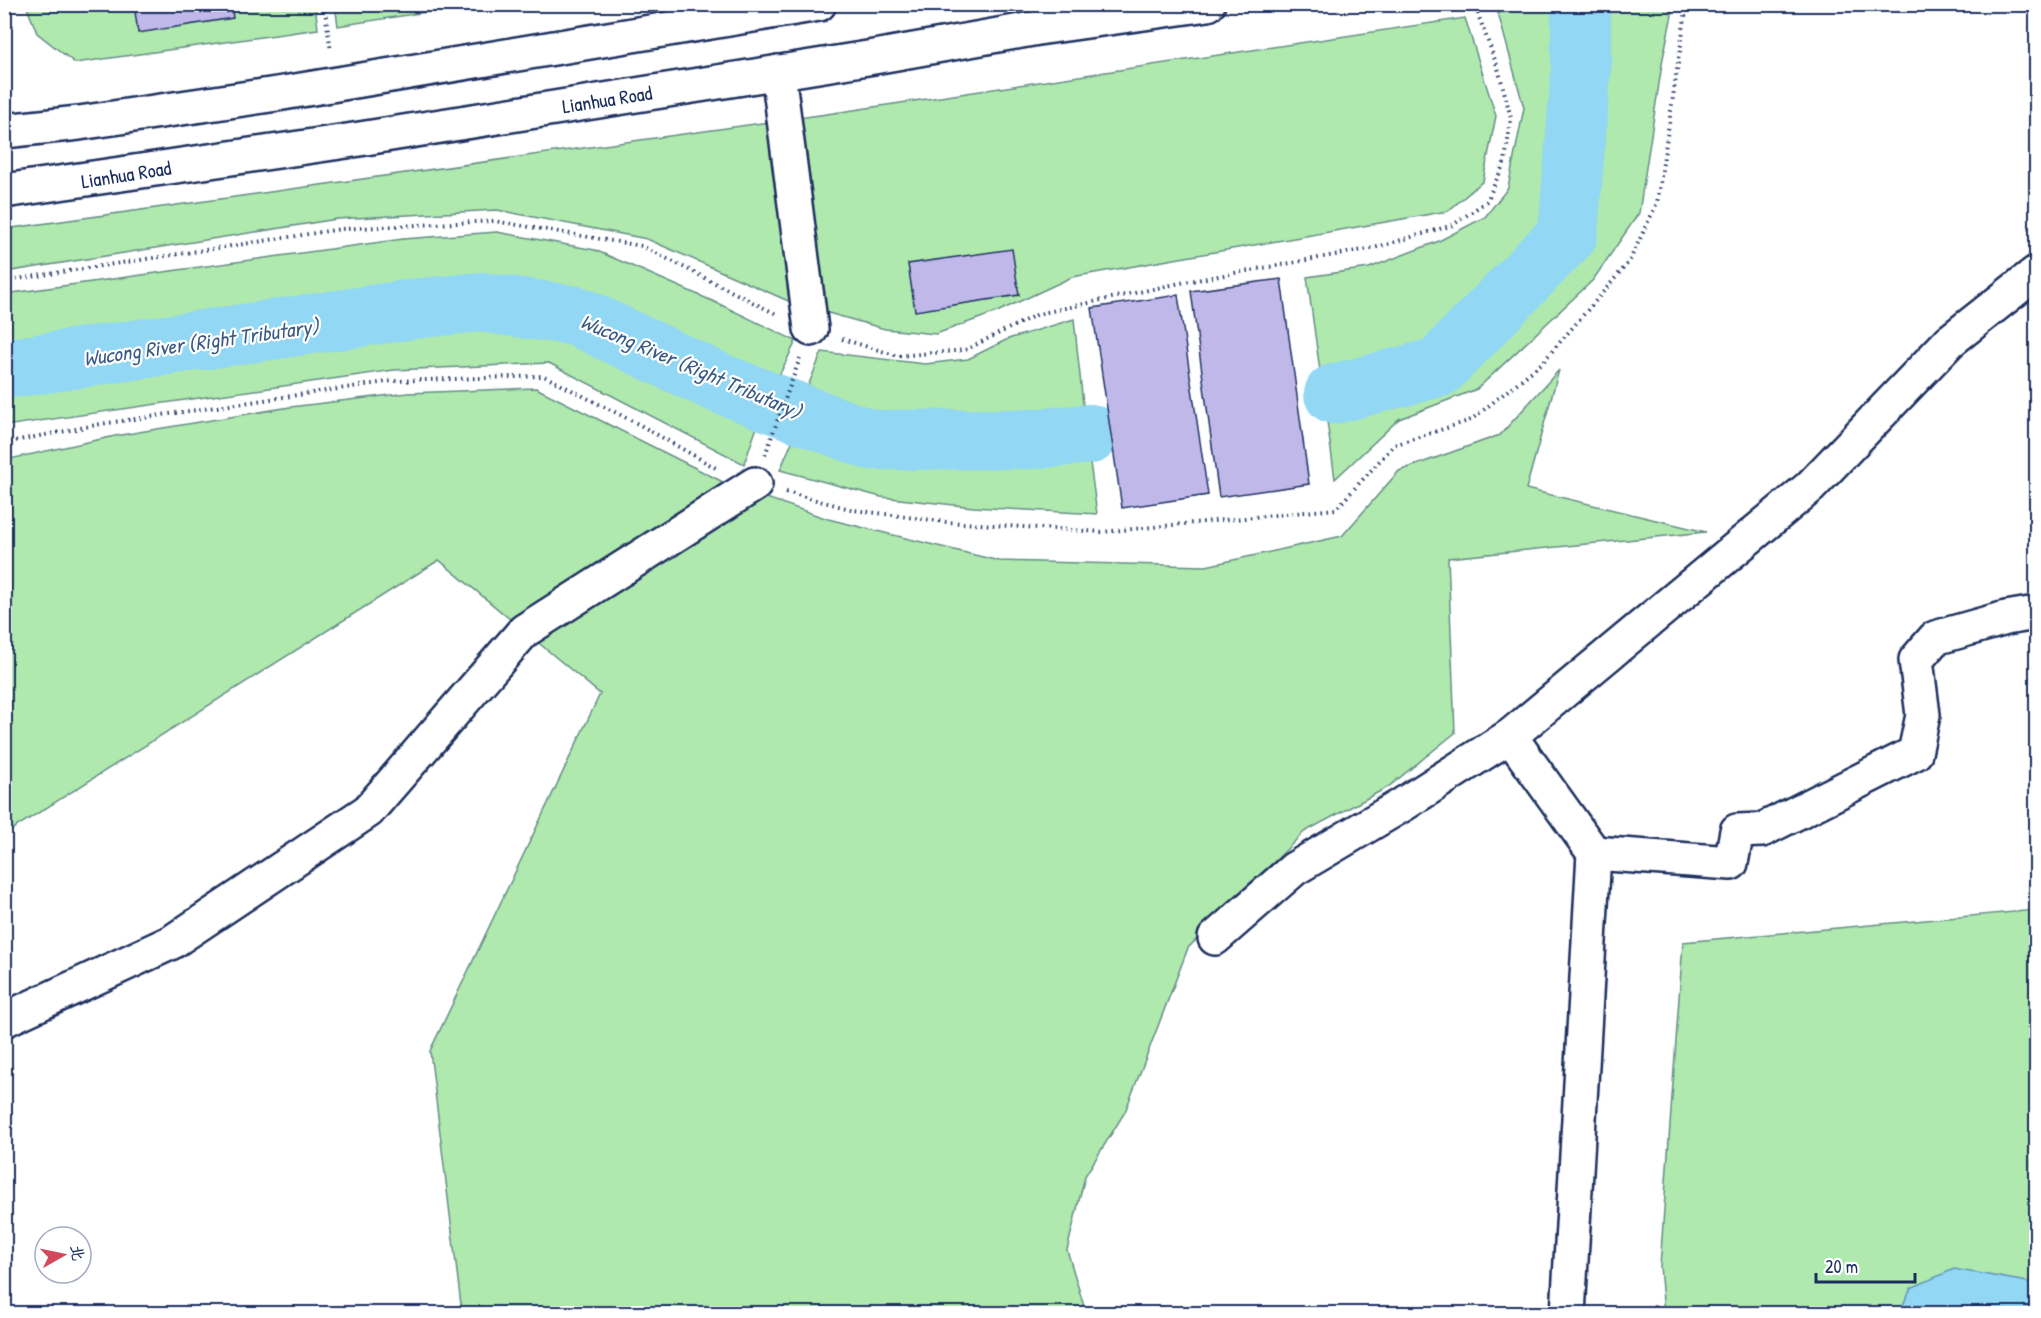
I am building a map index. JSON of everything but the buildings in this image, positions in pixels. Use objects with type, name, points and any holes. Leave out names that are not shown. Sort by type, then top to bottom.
[{"type":"street","points":[[4,131],[79,123],[277,94],[819,4]]},
{"type":"street","name":"Lianhua Road","points":[[4,191],[370,137],[778,72],[1133,10],[1191,6]]},
{"type":"street","points":[[778,72],[806,341]]},
{"type":"street","points":[[1215,938],[1294,869],[1402,805],[1510,736],[1810,487],[1950,341],[2037,273]]},
{"type":"street","points":[[4,1020],[172,942],[368,811],[524,631],[759,472]]},
{"type":"street","points":[[1594,853],[1731,863],[1737,831],[1762,830],[1915,753],[1923,715],[1916,660],[1935,638],[2006,618],[2037,613]]},
{"type":"street","points":[[1510,736],[1594,853],[1568,1314]]},
{"type":"path","points":[[324,4],[332,52]]},
{"type":"path","points":[[806,341],[898,356],[965,350],[1038,314],[1185,282],[1374,248],[1453,225],[1487,201],[1504,160],[1511,118],[1498,69],[1474,4]]},
{"type":"path","points":[[4,443],[101,424],[393,381],[543,376],[640,425],[736,479],[759,472],[854,510],[946,522],[1102,532],[1336,509],[1394,445],[1471,420],[1542,363],[1629,262],[1657,203],[1687,4]]},
{"type":"path","points":[[4,281],[341,229],[494,221],[642,246],[796,324],[806,341]]},
{"type":"path","points":[[759,472],[806,341]]},
{"type":"green space","points":[[335,4],[471,5],[338,26]]},
{"type":"green space","points":[[26,5],[315,5],[318,29],[75,63],[37,33]]},
{"type":"green space","points":[[1528,5],[1674,5],[1663,58],[1639,213],[1593,280],[1477,389],[1399,419],[1335,479],[1307,277],[1369,268],[1439,241],[1485,217],[1508,188],[1524,108],[1498,13]]},
{"type":"green space","points":[[1465,18],[1496,116],[1483,181],[1448,211],[1072,277],[997,312],[936,334],[885,329],[793,303],[647,239],[497,210],[337,219],[5,272],[5,229],[827,114]]},
{"type":"green space","points":[[497,232],[595,250],[717,303],[796,341],[770,394],[647,330],[572,303],[473,290],[237,321],[5,359],[5,294],[403,239]]},
{"type":"green space","points":[[471,313],[570,329],[761,416],[744,464],[549,363],[394,370],[5,426],[5,383],[334,330]]},
{"type":"green space","points":[[1074,319],[1085,423],[1020,429],[871,428],[801,403],[822,352],[925,364],[968,359],[1008,339]]},
{"type":"green space","points":[[1559,370],[1526,489],[1706,532],[1448,558],[1455,733],[1388,787],[1304,832],[1188,948],[1125,1112],[1085,1176],[1067,1250],[1086,1313],[462,1313],[430,1051],[600,694],[439,560],[5,834],[5,460],[115,436],[290,407],[408,393],[536,388],[729,485],[828,519],[999,561],[1206,566],[1342,536],[1399,471],[1500,435]]},
{"type":"green space","points":[[797,430],[909,456],[1088,448],[1097,514],[973,507],[881,497],[780,470]]},
{"type":"green space","points":[[2036,910],[2036,1313],[1664,1314],[1660,1266],[1683,942]]},
{"type":"water","points":[[1954,1269],[2033,1283],[2036,1288],[2036,1313],[1899,1313],[1911,1288]]},
{"type":"waterway","name":"Wucong River (Right Tributary)","points":[[1334,394],[1439,367],[1568,234],[1581,70],[1581,12]]},
{"type":"waterway","name":"Wucong River (Right Tributary)","points":[[4,369],[413,309],[480,302],[577,316],[719,383],[871,440],[1032,439],[1090,434]]}]
